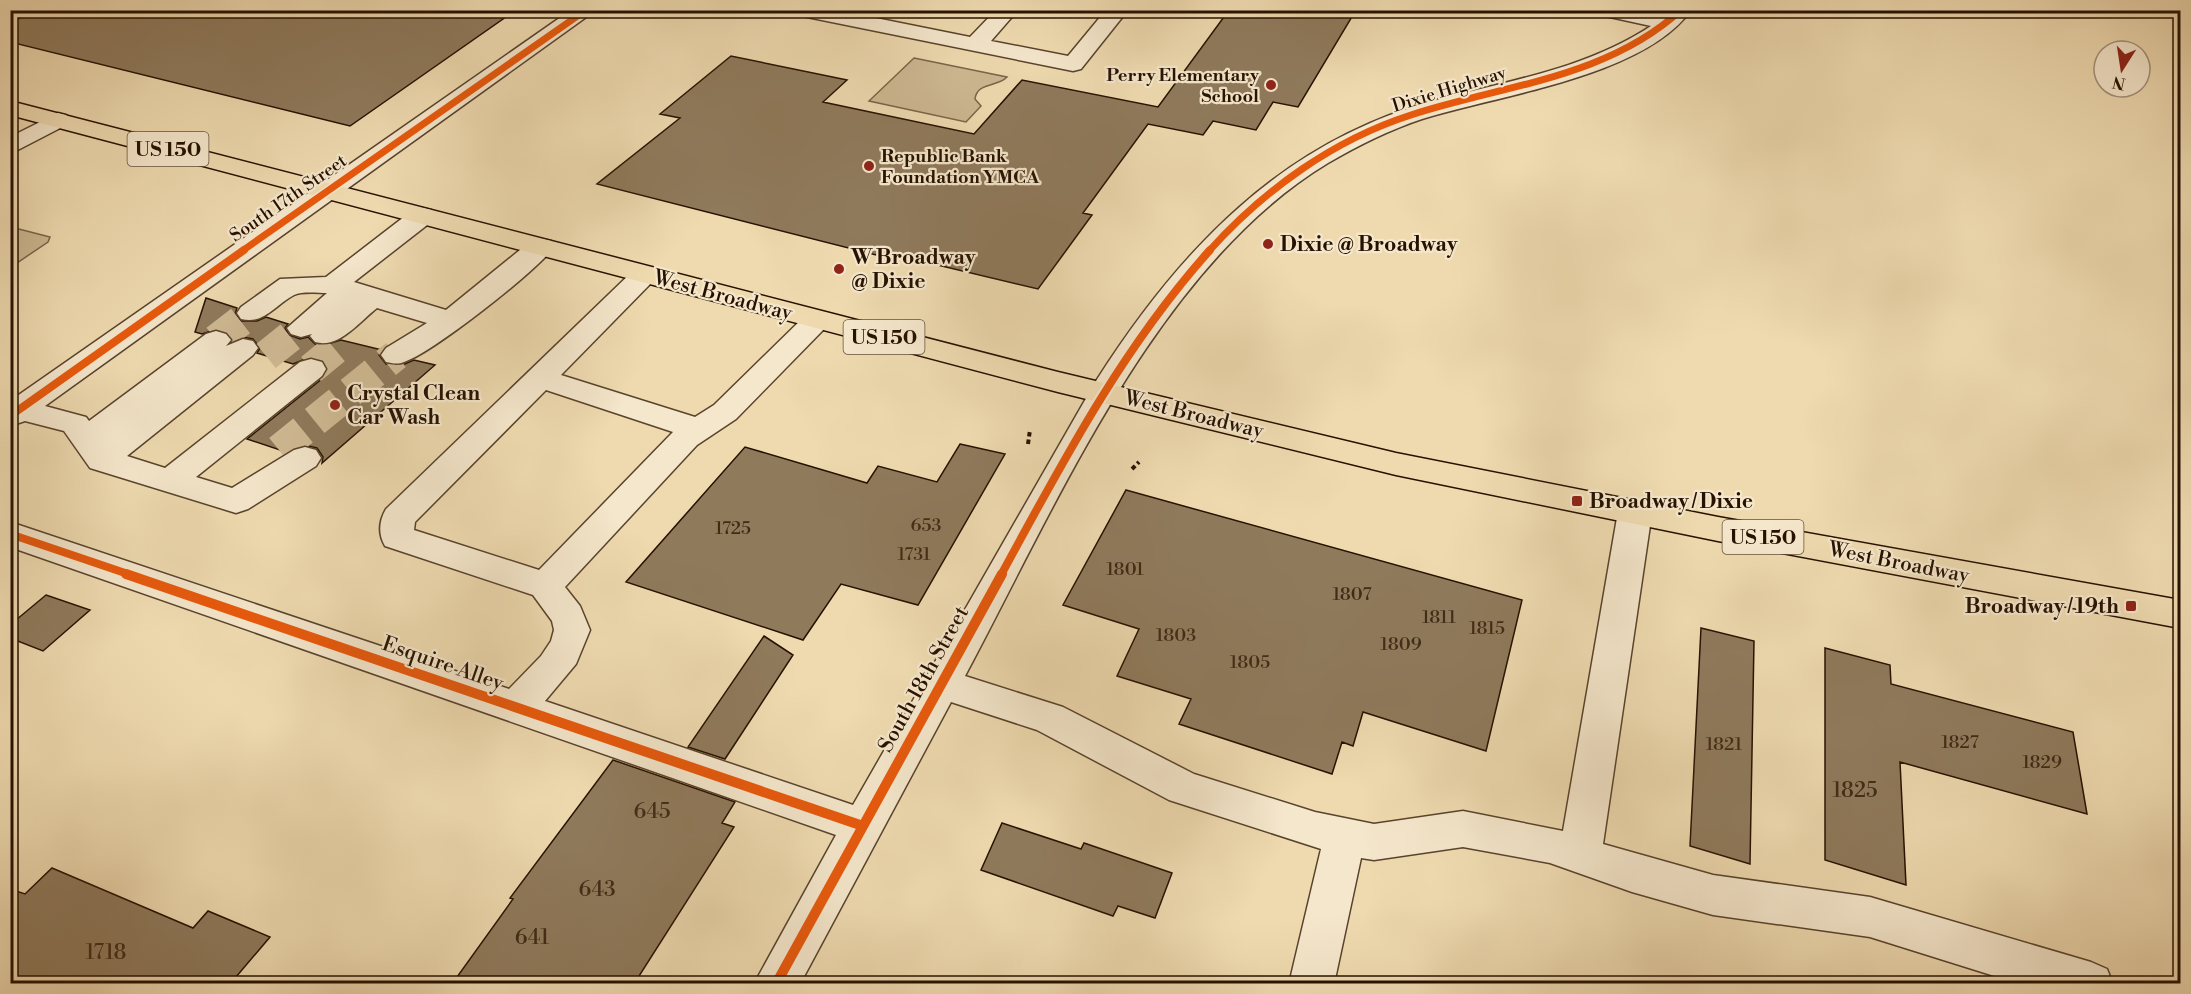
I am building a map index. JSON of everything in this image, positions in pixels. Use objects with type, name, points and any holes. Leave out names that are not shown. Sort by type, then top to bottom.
[{"type":"main road","name":"West Broadway","points":[[16,114],[58,120],[818,320],[1396,464],[1635,513],[2181,614]]},
{"type":"street","name":"South 17th Street","points":[[15,412],[586,10]]},
{"type":"street","points":[[802,10],[1073,64],[1118,10]]},
{"type":"street","points":[[878,25],[895,10]]},
{"type":"street","points":[[976,44],[1008,10]]},
{"type":"street","points":[[1604,10],[1676,17]]},
{"type":"street","name":"Dixie Highway","points":[[1104,393],[1184,280],[1221,238],[1272,191],[1337,149],[1407,116],[1591,65],[1639,44],[1676,17]]},
{"type":"street","points":[[10,147],[58,120]]},
{"type":"street","points":[[300,328],[362,294],[422,216]]},
{"type":"street","points":[[407,358],[541,247]]},
{"type":"street","points":[[516,707],[563,655],[574,633],[570,618],[545,586],[397,537],[398,518],[645,274]]},
{"type":"street","points":[[300,328],[290,285],[362,294],[451,321]]},
{"type":"street","points":[[300,328],[362,294]]},
{"type":"street","points":[[545,586],[686,437],[725,412],[818,320]]},
{"type":"street","points":[[127,464],[266,355]]},
{"type":"street","points":[[127,464],[266,355]]},
{"type":"street","points":[[127,464],[266,355]]},
{"type":"street","points":[[540,378],[699,429]]},
{"type":"street","name":"South 18th Street","points":[[779,983],[941,684],[1104,393]]},
{"type":"street","points":[[15,412],[75,424],[127,464],[229,498],[292,454]]},
{"type":"street","points":[[1580,856],[1635,513]]},
{"type":"street","name":"Esquire Alley","points":[[10,534],[863,826]]},
{"type":"street","points":[[941,684],[1049,718],[1183,788],[1315,830],[1374,842],[1463,829],[1550,845],[1713,895],[1870,917],[2091,984]]},
{"type":"street","points":[[1311,984],[1345,836]]},
{"type":"path","points":[[1028,444],[1030,430]]},
{"type":"path","points":[[1132,469],[1138,462]]},
{"type":"shaded area","points":[[914,58],[1007,77],[980,90],[975,99],[981,106],[966,122],[869,101]]},
{"type":"shaded area","points":[[11,227],[50,237],[48,242],[11,267]]},
{"type":"building","points":[[36,10],[516,10],[350,126],[10,42],[10,23]]},
{"type":"building","name":"Republic Bank Foundation YMCA","points":[[1229,10],[1356,10],[1298,107],[1273,102],[1256,130],[1213,121],[1203,135],[1148,124],[1083,213],[1092,215],[1038,289],[879,251],[876,255],[597,184],[680,118],[660,114],[731,56],[847,80],[823,102],[974,134],[1022,80],[1158,107]]},
{"type":"building","name":"Crystal Clean Car Wash","points":[[206,298],[237,308],[235,314],[241,321],[257,321],[266,317],[288,324],[285,328],[289,335],[300,339],[308,337],[315,344],[324,345],[341,340],[382,350],[379,355],[386,364],[400,366],[414,360],[435,365],[322,463],[323,457],[317,448],[304,445],[286,452],[247,439],[323,378],[328,370],[324,361],[310,357],[293,364],[257,353],[260,348],[253,339],[243,337],[233,341],[228,333],[217,329],[202,334],[195,332]]},
{"type":"building","points":[[960,444],[1005,454],[918,605],[841,584],[803,640],[626,582],[745,447],[867,483],[878,466],[937,482]]},
{"type":"building","points":[[1126,490],[1522,600],[1486,751],[1363,712],[1353,746],[1342,742],[1332,774],[1179,724],[1191,699],[1117,676],[1139,629],[1063,605]]},
{"type":"building","points":[[46,595],[90,610],[43,651],[10,638],[10,625]]},
{"type":"building","points":[[1701,628],[1754,641],[1750,864],[1690,846]]},
{"type":"building","points":[[764,636],[793,655],[725,759],[688,747]]},
{"type":"building","points":[[1825,648],[1890,665],[1891,684],[2073,732],[2087,814],[1900,762],[1906,885],[1825,860]]},
{"type":"building","points":[[613,760],[735,802],[722,823],[734,827],[634,984],[452,984],[513,899],[510,898]]},
{"type":"building","points":[[1002,823],[1081,849],[1084,843],[1172,873],[1155,918],[1118,906],[1113,916],[981,870]]},
{"type":"building","points":[[52,868],[193,928],[208,911],[270,937],[230,984],[10,984],[10,889],[25,894]]},
{"type":"tunnel","points":[[216,340],[251,313]]},
{"type":"tunnel","points":[[266,356],[301,328]]},
{"type":"tunnel","points":[[311,369],[345,341]]},
{"type":"tunnel","points":[[279,450],[396,355]]},
{"type":"cycle path","points":[[10,416],[326,191],[586,10]]},
{"type":"cycle path","points":[[776,984],[1078,435],[1145,329],[1183,280],[1224,234],[1285,181],[1319,158],[1356,138],[1411,115],[1555,76],[1593,63],[1628,49],[1658,31],[1681,10]]},
{"type":"cycle path","points":[[10,534],[863,826]]},
{"type":"place","name":"Perry Elementary School","points":[[1271,85]]},
{"type":"place","name":"Republic Bank Foundation YMCA","points":[[869,166]]},
{"type":"place","name":"Dixie @ Broadway","points":[[1268,244]]},
{"type":"place","name":"W Broadway @ Dixie","points":[[839,269]]},
{"type":"place","name":"Crystal Clean Car Wash","points":[[335,405]]},
{"type":"place","name":"Broadway / Dixie","points":[[1577,501]]},
{"type":"place","name":"Broadway / 19th","points":[[2131,606]]}]
